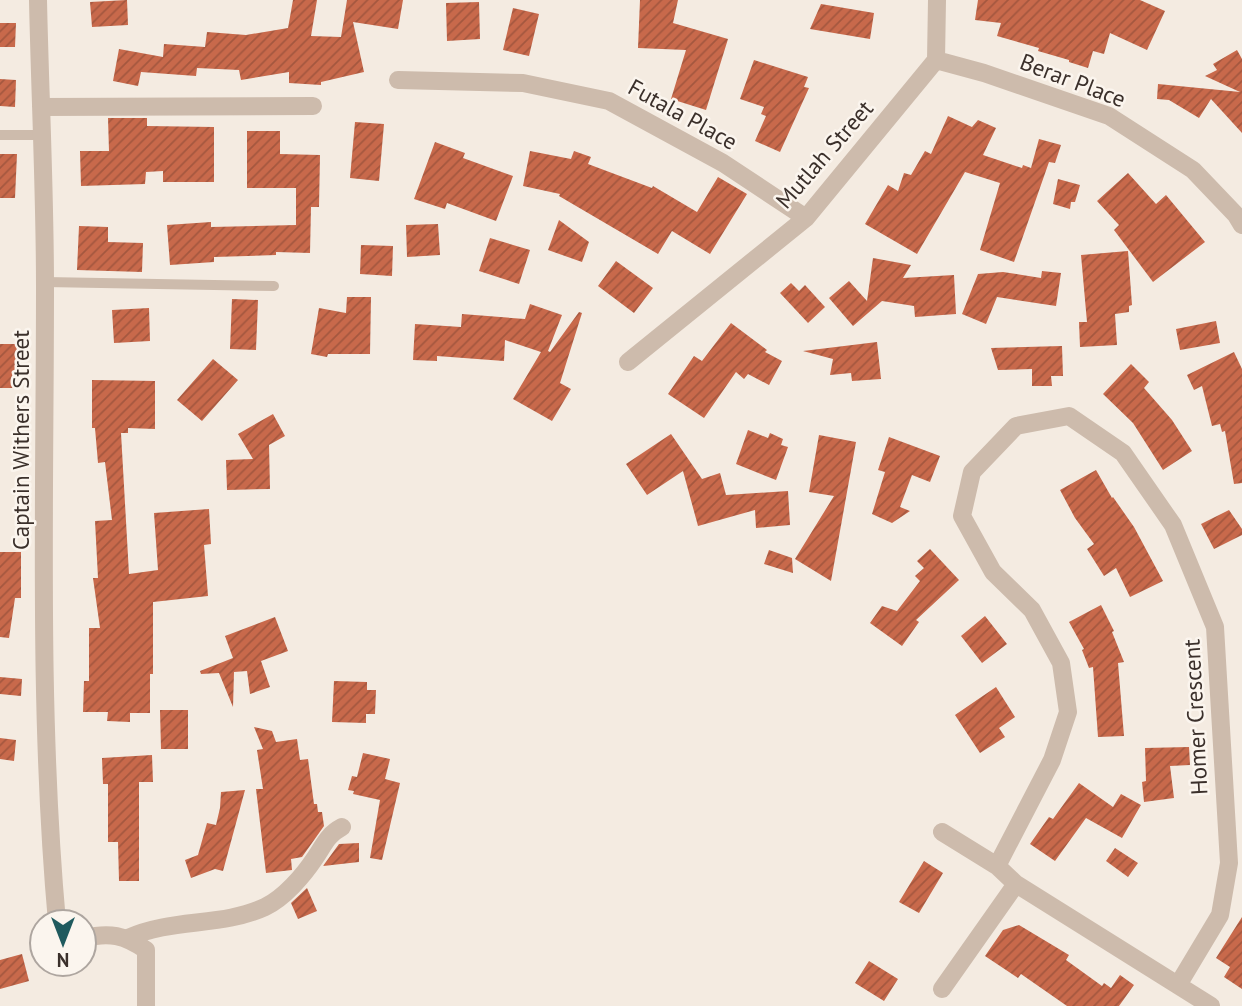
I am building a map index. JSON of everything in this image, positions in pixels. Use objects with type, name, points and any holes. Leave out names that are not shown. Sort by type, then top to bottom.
[{"type":"street","name":"Captain Withers Street","points":[[38,0],[45,282],[44,661],[51,855],[56,908]]},
{"type":"street","points":[[936,60],[937,0]]},
{"type":"street","name":"Mutlah Street","points":[[628,362],[806,218],[936,60]]},
{"type":"street","name":"Berar Place","points":[[936,60],[984,73],[1109,116],[1193,170],[1236,215],[1242,225]]},
{"type":"street","name":"Futala Place","points":[[398,80],[523,83],[609,101],[723,163],[806,218]]},
{"type":"street","points":[[41,107],[313,106]]},
{"type":"street","name":"Homer Crescent","points":[[997,866],[1052,760],[1068,712],[1061,663],[1032,610],[993,572],[962,516],[972,472],[1016,426],[1069,416],[1123,453],[1159,505],[1173,526],[1215,627],[1229,863],[1220,915],[1178,985]]},
{"type":"street","points":[[128,938],[147,929],[247,914],[267,906],[303,874],[330,833],[342,827]]},
{"type":"street","points":[[942,832],[997,866],[1016,884],[1211,1006]]},
{"type":"street","points":[[942,989],[1016,884]]},
{"type":"street","points":[[98,935],[128,938],[146,950],[146,1006]]},
{"type":"lane","points":[[0,135],[42,135]]},
{"type":"lane","points":[[45,282],[274,286]]},
{"type":"building","points":[[127,0],[128,25],[92,27],[90,2]]},
{"type":"building","points":[[293,0],[317,0],[311,36],[341,37],[347,0],[403,0],[398,29],[353,22],[364,72],[321,82],[321,85],[289,83],[289,72],[241,80],[239,70],[197,68],[196,76],[141,72],[138,86],[113,81],[119,49],[163,57],[164,44],[205,47],[207,32],[246,35],[288,28]]},
{"type":"building","points":[[640,0],[678,0],[673,23],[728,39],[706,110],[671,99],[686,50],[638,48]]},
{"type":"building","points":[[978,0],[1140,0],[1165,11],[1147,50],[1110,33],[1104,54],[1093,51],[1088,68],[1038,51],[1039,48],[997,36],[1001,23],[975,20]]},
{"type":"building","points":[[479,2],[480,39],[447,41],[446,3]]},
{"type":"building","points":[[821,4],[874,13],[870,39],[810,29]]},
{"type":"building","points":[[513,8],[539,14],[529,56],[503,50]]},
{"type":"building","points":[[0,23],[16,23],[15,47],[0,47]]},
{"type":"building","points":[[1237,50],[1242,59],[1242,133],[1211,99],[1199,118],[1169,100],[1157,99],[1158,84],[1240,92],[1205,76],[1217,70],[1213,64]]},
{"type":"building","points":[[754,60],[808,77],[804,87],[809,88],[780,152],[755,141],[766,116],[761,114],[764,107],[740,99]]},
{"type":"building","points":[[0,79],[16,80],[15,107],[0,106]]},
{"type":"building","points":[[948,116],[972,127],[978,120],[996,128],[983,155],[1022,168],[1023,165],[1031,168],[1039,139],[1061,145],[1055,163],[1049,162],[1014,262],[980,250],[1000,183],[965,172],[917,254],[865,224],[888,185],[898,191],[904,173],[911,175],[925,151],[931,154]]},
{"type":"building","points":[[108,118],[147,118],[147,126],[214,127],[214,182],[163,182],[163,171],[146,172],[145,184],[81,186],[80,151],[109,151]]},
{"type":"building","points":[[355,122],[384,124],[379,181],[350,178]]},
{"type":"building","points":[[247,131],[280,131],[280,154],[320,155],[319,207],[311,207],[310,253],[276,252],[276,255],[214,257],[214,262],[170,265],[167,225],[211,222],[211,227],[296,225],[296,188],[247,188]]},
{"type":"building","points":[[435,142],[465,153],[463,158],[513,176],[496,221],[447,203],[445,209],[414,199]]},
{"type":"building","points":[[530,151],[571,159],[574,151],[591,157],[588,164],[652,188],[653,186],[697,212],[718,177],[747,194],[710,254],[672,231],[658,254],[559,196],[560,194],[523,186]]},
{"type":"building","points":[[0,154],[17,154],[15,198],[0,198]]},
{"type":"building","points":[[1128,173],[1156,204],[1166,195],[1205,242],[1153,282],[1114,230],[1119,225],[1097,201]]},
{"type":"building","points":[[1058,179],[1080,185],[1070,209],[1053,204]]},
{"type":"building","points":[[559,220],[589,242],[582,262],[548,250]]},
{"type":"building","points":[[438,224],[440,255],[407,257],[406,225]]},
{"type":"building","points":[[79,226],[108,227],[108,242],[143,243],[142,272],[77,270]]},
{"type":"building","points":[[490,238],[530,250],[519,284],[479,271]]},
{"type":"building","points":[[361,245],[393,246],[392,276],[360,274]]},
{"type":"building","points":[[1128,251],[1132,305],[1129,306],[1129,312],[1115,314],[1117,345],[1080,347],[1079,322],[1087,322],[1081,255]]},
{"type":"building","points":[[873,258],[911,265],[903,278],[954,275],[956,314],[915,317],[914,306],[882,301],[853,326],[829,298],[849,281],[867,301]]},
{"type":"building","points":[[616,261],[653,288],[634,313],[598,286]]},
{"type":"building","points":[[1042,271],[1061,273],[1056,306],[997,297],[986,324],[962,314],[978,274],[1003,272],[1041,278]]},
{"type":"building","points":[[791,283],[799,291],[805,285],[825,307],[808,323],[780,293]]},
{"type":"building","points":[[347,297],[371,297],[370,354],[328,354],[327,357],[311,354],[319,308],[346,313]]},
{"type":"building","points":[[232,299],[258,300],[256,350],[230,349]]},
{"type":"building","points":[[530,304],[562,315],[548,351],[550,352],[579,312],[582,313],[560,383],[571,389],[552,421],[513,399],[541,352],[505,340],[504,361],[437,356],[437,361],[413,360],[415,324],[461,327],[462,314],[525,319]]},
{"type":"building","points":[[149,308],[150,341],[114,343],[112,310]]},
{"type":"building","points":[[1216,321],[1220,343],[1180,350],[1176,329]]},
{"type":"building","points":[[731,323],[767,350],[765,352],[782,361],[769,385],[748,374],[744,379],[736,372],[704,418],[668,394],[694,356],[702,361]]},
{"type":"building","points":[[877,342],[881,379],[852,381],[851,373],[830,375],[833,359],[803,351]]},
{"type":"building","points":[[0,344],[17,344],[16,388],[0,388]]},
{"type":"building","points":[[1062,346],[1063,376],[1051,376],[1052,386],[1032,386],[1032,369],[998,370],[991,348]]},
{"type":"building","points":[[1234,352],[1242,369],[1242,483],[1234,484],[1225,431],[1222,432],[1220,424],[1212,426],[1202,386],[1194,390],[1187,375]]},
{"type":"building","points":[[213,359],[238,380],[202,421],[177,400]]},
{"type":"building","points":[[1131,364],[1149,382],[1144,388],[1172,420],[1192,451],[1163,470],[1133,423],[1103,394]]},
{"type":"building","points":[[92,380],[155,381],[155,429],[128,428],[128,433],[121,433],[129,574],[158,570],[154,513],[209,509],[211,544],[204,545],[208,596],[153,602],[150,713],[130,713],[130,722],[107,721],[108,712],[83,712],[84,681],[89,681],[89,628],[100,628],[93,578],[98,578],[95,521],[112,520],[105,462],[98,463],[95,428],[92,428]]},
{"type":"building","points":[[273,414],[285,436],[269,445],[270,489],[227,490],[226,460],[253,459],[238,434]]},
{"type":"building","points":[[748,430],[768,438],[770,433],[783,439],[781,445],[788,447],[776,480],[736,464]]},
{"type":"building","points":[[671,434],[702,479],[720,473],[726,495],[788,491],[790,525],[756,528],[755,510],[698,526],[683,471],[647,495],[626,464]]},
{"type":"building","points":[[819,435],[856,442],[831,581],[795,559],[834,496],[809,492]]},
{"type":"building","points":[[889,437],[940,456],[930,482],[912,475],[900,507],[910,511],[892,523],[872,514],[885,472],[878,470]]},
{"type":"building","points":[[1096,470],[1112,498],[1134,527],[1163,581],[1130,597],[1116,568],[1104,576],[1087,549],[1094,544],[1075,518],[1060,490]]},
{"type":"building","points":[[1229,510],[1242,529],[1242,535],[1214,549],[1201,524]]},
{"type":"building","points":[[930,549],[959,580],[916,620],[919,622],[902,646],[870,623],[882,606],[897,611],[920,581],[915,576],[924,568],[917,561]]},
{"type":"building","points":[[769,550],[792,558],[793,573],[764,564]]},
{"type":"building","points":[[0,552],[21,552],[21,598],[15,598],[9,638],[0,637]]},
{"type":"building","points":[[1101,605],[1114,631],[1112,632],[1124,662],[1118,663],[1124,736],[1098,737],[1093,667],[1089,668],[1082,650],[1084,649],[1069,622]]},
{"type":"building","points":[[985,616],[1007,644],[982,663],[961,636]]},
{"type":"building","points":[[275,617],[288,651],[261,661],[270,687],[250,694],[247,671],[234,672],[233,707],[219,673],[201,674],[200,671],[233,658],[225,636]]},
{"type":"building","points":[[0,677],[22,679],[21,696],[0,694]]},
{"type":"building","points":[[334,681],[367,682],[367,690],[376,690],[375,714],[366,714],[366,723],[332,722]]},
{"type":"building","points":[[996,687],[1015,717],[999,728],[1005,737],[980,753],[955,715]]},
{"type":"building","points":[[160,710],[188,710],[188,749],[161,749]]},
{"type":"building","points":[[254,727],[272,731],[276,742],[297,739],[300,760],[308,759],[314,804],[317,804],[318,812],[322,812],[324,826],[302,857],[291,859],[292,870],[266,873],[256,789],[263,789],[257,750],[263,749]]},
{"type":"building","points":[[0,738],[16,740],[14,761],[0,759]]},
{"type":"building","points":[[1189,747],[1190,765],[1170,766],[1174,798],[1144,802],[1142,782],[1146,781],[1145,748]]},
{"type":"building","points":[[363,753],[390,759],[385,779],[400,783],[382,860],[370,858],[380,800],[353,794],[354,791],[348,790],[352,776],[357,777]]},
{"type":"building","points":[[152,755],[153,782],[139,782],[139,881],[119,881],[118,842],[108,842],[108,784],[103,784],[102,758]]},
{"type":"building","points":[[1079,783],[1113,807],[1121,794],[1141,805],[1122,838],[1086,818],[1055,861],[1030,844],[1049,817],[1053,819]]},
{"type":"building","points":[[245,790],[223,871],[215,869],[191,878],[185,860],[198,855],[207,823],[216,825],[221,792]]},
{"type":"building","points":[[359,843],[359,862],[323,866],[339,844]]},
{"type":"building","points":[[1115,848],[1138,863],[1128,877],[1106,861]]},
{"type":"building","points":[[924,861],[943,873],[919,913],[899,902]]},
{"type":"building","points":[[307,888],[317,911],[298,919],[291,903]]},
{"type":"building","points":[[1242,917],[1242,989],[1224,977],[1230,967],[1216,958]]},
{"type":"building","points":[[1019,925],[1069,955],[1066,960],[1102,986],[1104,983],[1111,988],[1120,975],[1134,985],[1119,1006],[1067,1006],[1021,974],[1018,978],[985,956],[1003,930]]},
{"type":"building","points":[[22,954],[29,981],[0,989],[0,960]]},
{"type":"building","points":[[869,961],[898,979],[884,1001],[855,983]]}]
